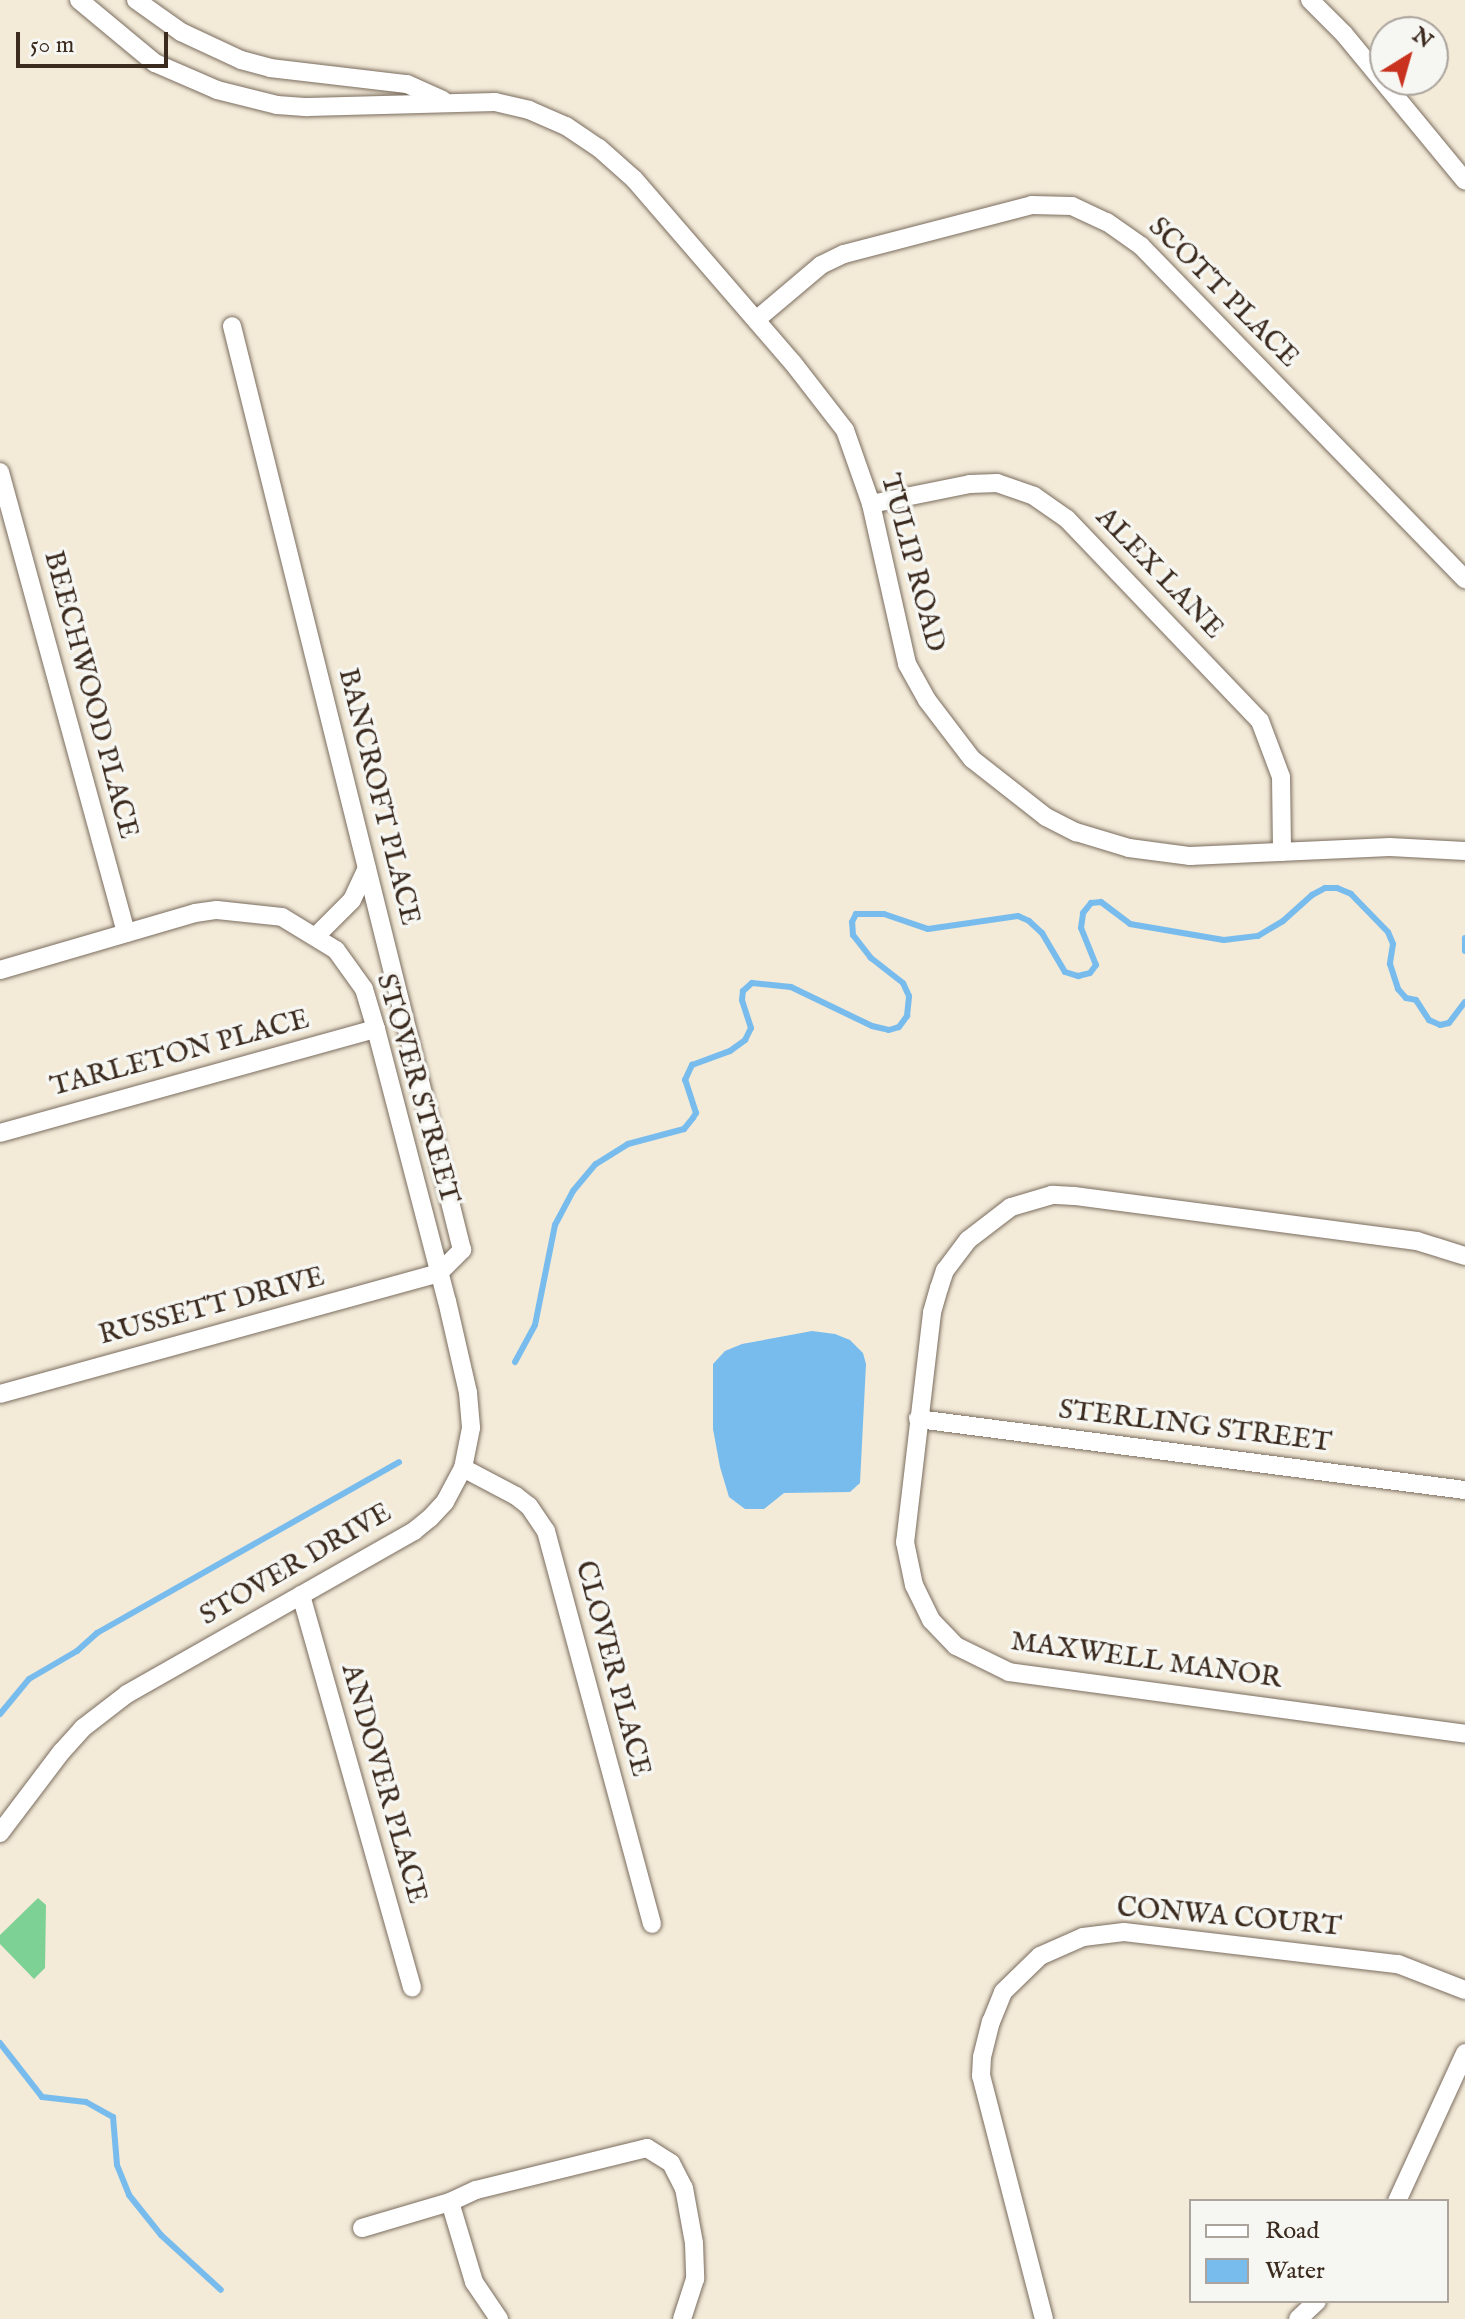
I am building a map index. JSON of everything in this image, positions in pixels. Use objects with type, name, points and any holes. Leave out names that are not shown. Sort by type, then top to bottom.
[{"type":"street","name":"TULIP ROAD","points":[[79,0],[155,63],[217,90],[277,105],[308,107],[495,102],[529,110],[566,126],[599,148],[634,179],[820,395],[845,430],[871,504],[907,664],[950,732],[994,779],[1046,817],[1076,832],[1129,848],[1190,856],[1390,847],[1465,851]]},
{"type":"street","name":"TULIP ROAD","points":[[136,0],[181,32],[241,60],[270,68],[407,84],[446,101]]},
{"type":"street","points":[[1310,0],[1344,34],[1465,181]]},
{"type":"street","name":"SCOTT PLACE","points":[[756,320],[811,272],[844,254],[1032,205],[1072,206],[1090,212],[1141,246],[1465,579]]},
{"type":"street","name":"BANCROFT PLACE","points":[[232,326],[462,1250],[439,1273]]},
{"type":"street","name":"BEECHWOOD PLACE","points":[[0,472],[126,933]]},
{"type":"street","name":"ALEX LANE","points":[[871,504],[970,484],[997,483],[1034,496],[1067,519],[1260,721],[1281,777],[1282,852]]},
{"type":"street","points":[[317,935],[352,900],[367,868]]},
{"type":"street","name":"STOVER STREET","points":[[0,970],[195,913],[239,910],[282,917],[317,935],[352,968],[364,989],[439,1273]]},
{"type":"street","name":"TARLETON PLACE","points":[[0,1133],[376,1029]]},
{"type":"street","name":"MAXWELL MANOR","points":[[1465,1256],[1417,1241],[1105,1200],[1052,1195],[1011,1207],[979,1230],[945,1270],[932,1313],[905,1522],[908,1567],[931,1620],[956,1646],[973,1658],[1009,1672],[1465,1734]]},
{"type":"street","name":"RUSSETT DRIVE","points":[[0,1394],[439,1273]]},
{"type":"street","name":"STOVER DRIVE","points":[[0,1833],[83,1728],[127,1694],[422,1524],[445,1502],[463,1468],[470,1439],[470,1403],[439,1273]]},
{"type":"street","name":"STERLING STREET","points":[[918,1419],[1465,1490]]},
{"type":"street","name":"CLOVER PLACE","points":[[463,1468],[516,1496],[529,1506],[546,1531],[652,1924]]},
{"type":"street","name":"ANDOVER PLACE","points":[[301,1595],[412,1988]]},
{"type":"street","name":"CONWA COURT","points":[[1044,2319],[981,2076],[991,2022],[1003,1992],[1040,1956],[1083,1937],[1124,1932],[1398,1964],[1465,1990]]},
{"type":"street","points":[[1398,2199],[1465,2053]]},
{"type":"street","points":[[362,2228],[450,2202],[476,2190],[523,2181],[626,2151],[647,2148],[671,2163],[684,2188],[694,2243],[695,2279],[682,2319]]},
{"type":"street","points":[[450,2202],[474,2282],[499,2319]]},
{"type":"street","points":[[1298,2319],[1315,2303]]},
{"type":"green space","points":[[38,1898],[46,1905],[45,1968],[34,1979],[0,1944],[0,1935]]},
{"type":"water","points":[[812,1331],[850,1340],[863,1353],[866,1364],[860,1483],[850,1492],[784,1493],[764,1509],[745,1509],[729,1497],[720,1467],[713,1429],[713,1364],[725,1351],[742,1344]]},
{"type":"waterway","points":[[515,1362],[535,1325],[555,1225],[573,1191],[596,1164],[628,1144],[684,1129],[696,1113],[685,1080],[692,1065],[730,1051],[745,1040],[751,1028],[742,1000],[743,991],[752,983],[791,987],[872,1026],[889,1030],[899,1027],[907,1016],[909,996],[903,983],[871,958],[853,935],[852,922],[856,914],[884,914],[928,929],[1018,916],[1042,933],[1065,972],[1078,976],[1090,973],[1096,965],[1081,928],[1083,913],[1091,903],[1101,902],[1130,924],[1224,940],[1258,936],[1283,921],[1312,895],[1325,888],[1337,888],[1351,894],[1388,932],[1393,944],[1390,964],[1398,989],[1406,998],[1416,1000],[1429,1020],[1440,1025],[1449,1023],[1465,1002]]},
{"type":"waterway","points":[[1465,938],[1465,951]]},
{"type":"waterway","points":[[0,1714],[29,1679],[77,1651],[97,1633],[399,1462]]},
{"type":"waterway","points":[[0,2043],[42,2097],[86,2102],[113,2117],[117,2165],[129,2195],[161,2235],[221,2290]]}]
